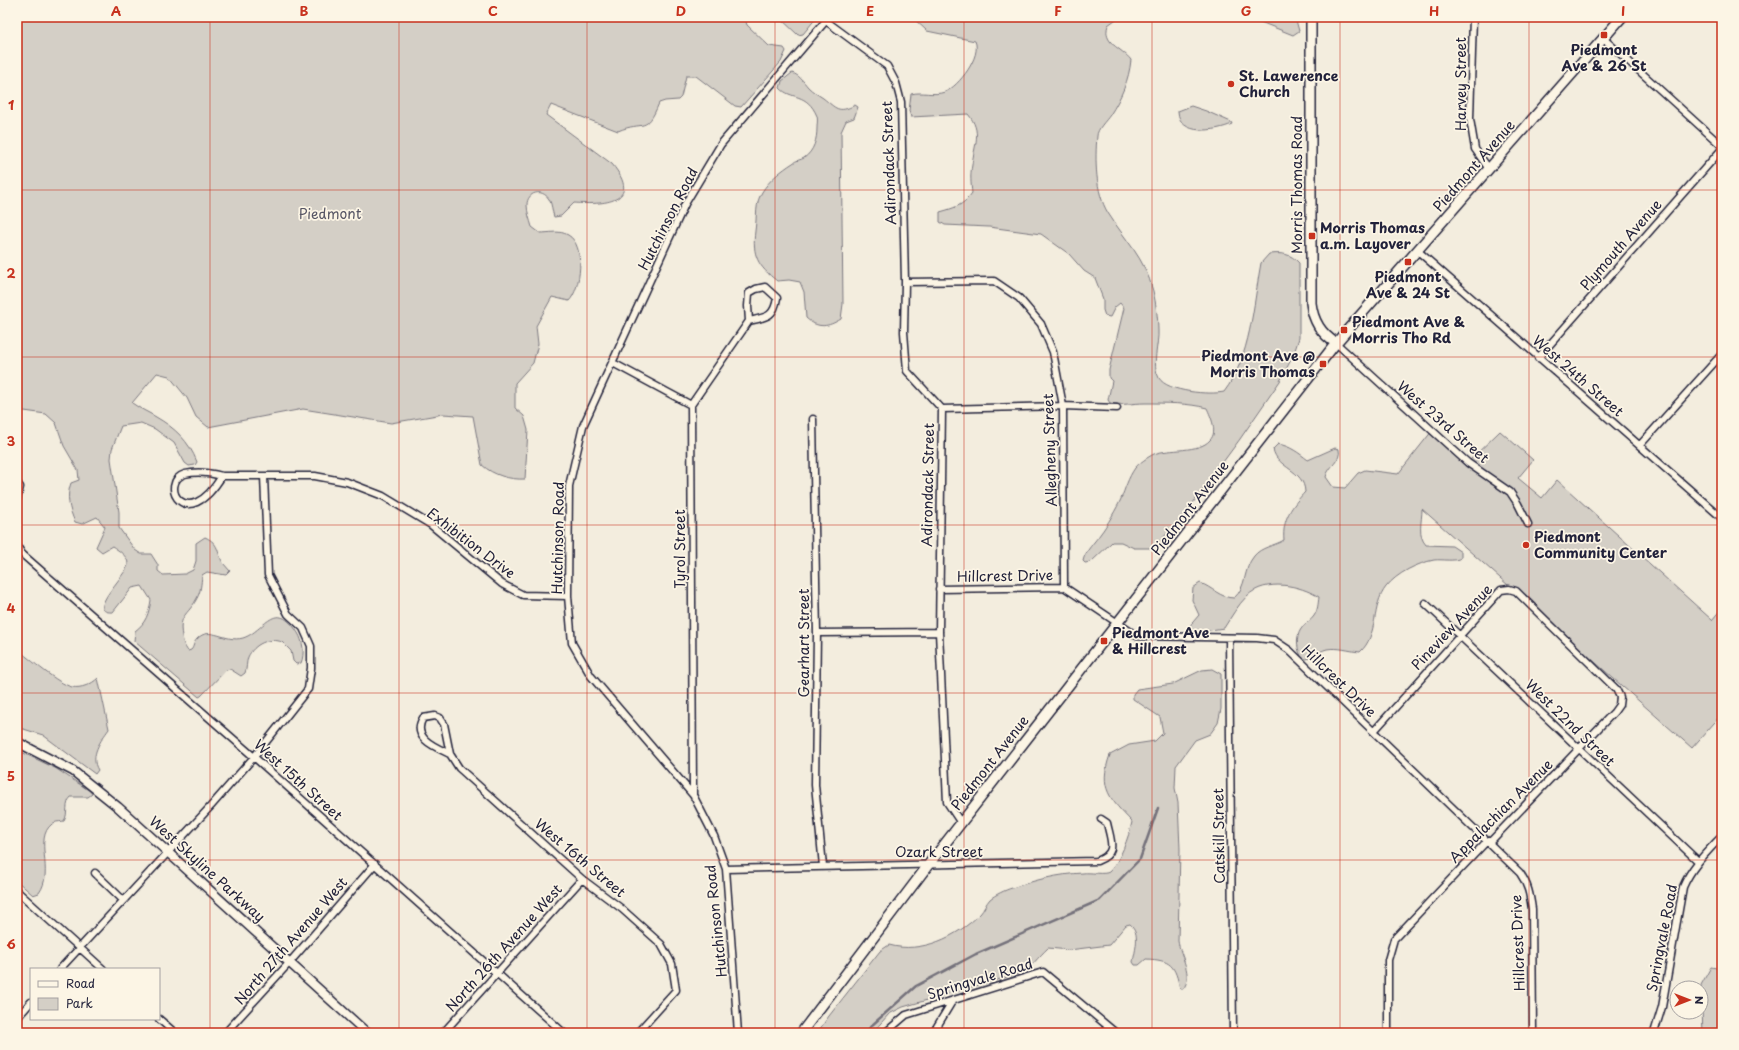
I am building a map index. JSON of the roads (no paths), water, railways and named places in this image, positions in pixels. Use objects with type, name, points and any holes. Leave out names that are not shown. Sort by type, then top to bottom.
[{"type":"main road","name":"Morris Thomas Road","points":[[1311,17],[1313,317],[1319,328],[1326,336],[1336,343]]},
{"type":"main road","name":"Piedmont Avenue","points":[[801,1033],[929,864],[1336,343],[1622,17]]},
{"type":"street","name":"Harvey Street","points":[[1473,17],[1470,119],[1475,149],[1489,169]]},
{"type":"street","name":"Adirondack Street","points":[[827,19],[887,66],[896,83],[901,102],[905,282],[904,332],[907,371],[942,409],[939,632],[947,802],[961,823]]},
{"type":"street","name":"Hutchinson Road","points":[[738,1033],[726,869],[714,836],[693,795],[591,676],[572,643],[568,596],[570,486],[583,426],[685,204],[721,144],[827,19]]},
{"type":"street","points":[[1603,38],[1722,146]]},
{"type":"street","name":"Plymouth Avenue","points":[[1538,358],[1722,149]]},
{"type":"street","name":"West 24th Street","points":[[1418,251],[1538,358],[1640,445],[1722,518]]},
{"type":"street","name":"Allegheny Street","points":[[905,282],[994,281],[1019,298],[1041,324],[1053,352],[1063,406],[1064,587]]},
{"type":"street","points":[[613,363],[691,405],[749,321],[748,306],[750,293],[756,289],[765,287],[777,298],[775,310],[766,317],[749,321]]},
{"type":"street","name":"West 23rd Street","points":[[1336,343],[1468,463],[1510,492],[1528,524]]},
{"type":"street","points":[[1640,445],[1722,354]]},
{"type":"street","name":"Tyrol Street","points":[[691,405],[693,795]]},
{"type":"street","points":[[942,409],[1063,406],[1117,408]]},
{"type":"street","name":"Gearhart Street","points":[[813,419],[817,633],[815,785],[823,866]]},
{"type":"street","name":"Exhibition Drive","points":[[222,476],[201,501],[195,504],[185,503],[176,497],[174,488],[176,482],[184,474],[212,473],[222,476],[315,476],[347,482],[384,496],[430,525],[502,584],[523,595],[568,596]]},
{"type":"street","points":[[61,968],[211,806],[254,757],[308,689],[311,668],[311,646],[303,628],[288,614],[268,575],[264,476]]},
{"type":"street","points":[[17,483],[20,487],[17,499]]},
{"type":"street","name":"West 15th Street","points":[[17,546],[22,554],[254,757],[564,1033]]},
{"type":"street","name":"Hillcrest Drive","points":[[939,590],[1064,587],[1137,636],[1257,638],[1274,640],[1289,650],[1520,873],[1526,881],[1530,895],[1533,1033]]},
{"type":"street","name":"Pineview Avenue","points":[[1374,731],[1501,590],[1509,589],[1516,591],[1616,689],[1620,698]]},
{"type":"street","name":"West 22nd Street","points":[[1425,603],[1460,634],[1698,861]]},
{"type":"street","points":[[817,633],[939,632]]},
{"type":"street","name":"Catskill Street","points":[[1229,638],[1233,1033]]},
{"type":"street","name":"Appalachian Avenue","points":[[1388,1033],[1388,960],[1394,939],[1487,841],[1491,841],[1580,749],[1614,712],[1619,705],[1620,698]]},
{"type":"street","name":"West 16th Street","points":[[450,754],[430,745],[420,732],[419,726],[423,718],[435,716],[440,718],[444,724],[450,754],[459,768],[582,878],[622,909],[661,944],[672,964],[676,990],[637,1033]]},
{"type":"street","name":"West Skyline Parkway","points":[[17,742],[73,771],[118,806],[367,1033]]},
{"type":"street","name":"Ozark Street","points":[[726,869],[929,864],[1062,863],[1097,861],[1107,857],[1111,853],[1108,823],[1101,819]]},
{"type":"street","name":"Springvale Road","points":[[1654,1033],[1662,1007],[1683,887],[1688,874],[1698,861],[1722,836]]},
{"type":"street","name":"North 27th Avenue West","points":[[225,1033],[290,962],[375,864]]},
{"type":"street","points":[[95,873],[123,900]]},
{"type":"street","name":"North 26th Avenue West","points":[[443,1033],[582,878]]},
{"type":"street","points":[[17,891],[102,968]]},
{"type":"street","name":"Springvale Road","points":[[885,1033],[906,1015],[1043,972],[1116,1033]]},
{"type":"street","points":[[933,1033],[953,1000]]},
{"type":"street","points":[[17,1018],[30,1003]]},
{"type":"street","points":[[160,1020],[175,1033]]},
{"type":"waterway","points":[[866,1033],[871,1026],[916,986],[976,954],[1100,900],[1140,859],[1158,808]]},
{"type":"place","name":"Piedmont Ave & 26 St","points":[[1604,35]]},
{"type":"place","name":"St. Lawerence Church","points":[[1231,84]]},
{"type":"place","name":"Morris Thomas a.m. Layover","points":[[1312,236]]},
{"type":"place","name":"Piedmont Ave & 24 St","points":[[1408,262]]},
{"type":"place","name":"Piedmont Ave & Morris Tho Rd","points":[[1344,330]]},
{"type":"place","name":"Piedmont Ave @ Morris Thomas","points":[[1323,364]]},
{"type":"place","name":"Piedmont Community Center","points":[[1526,545]]},
{"type":"place","name":"Piedmont Ave & Hillcrest","points":[[1104,641]]},
{"type":"park label","name":"Piedmont","points":[[330,214]]}]
